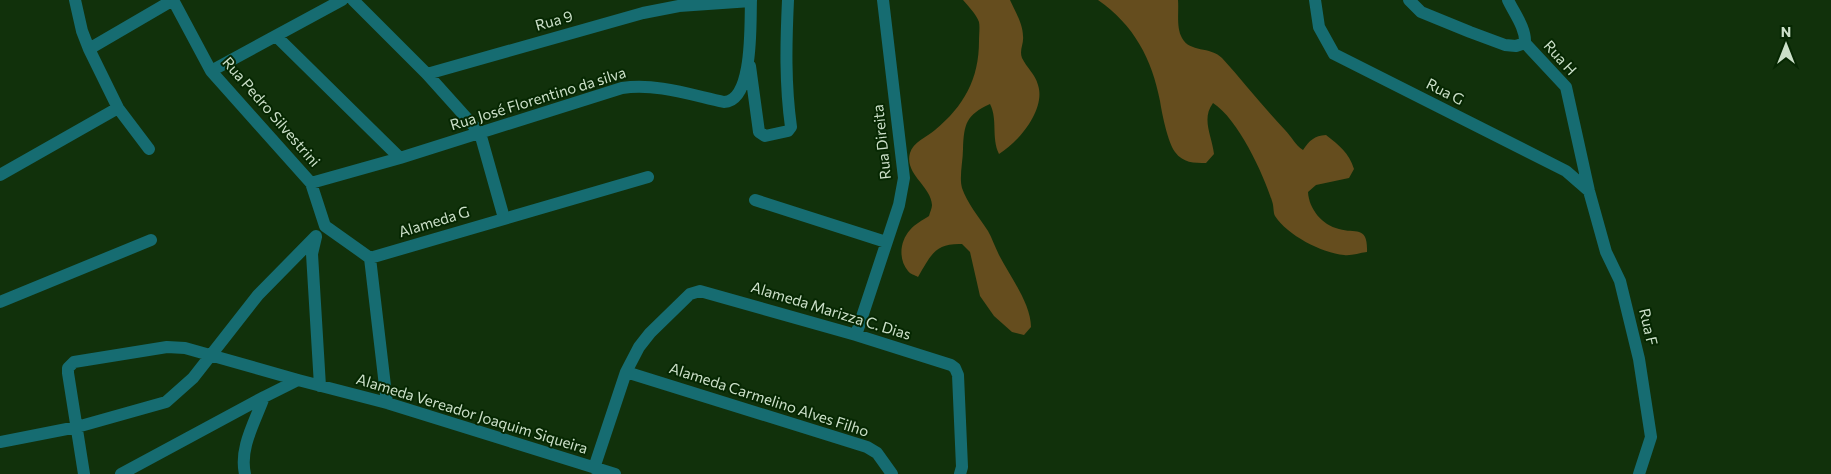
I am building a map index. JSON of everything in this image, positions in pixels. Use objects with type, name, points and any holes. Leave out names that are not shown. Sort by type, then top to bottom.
[{"type":"street","points":[[75,0],[82,31],[89,49],[118,108],[149,149]]},
{"type":"street","points":[[89,49],[173,0]]},
{"type":"street","name":"Rua Pedro Silvestrini","points":[[173,0],[211,71],[311,183],[320,231]]},
{"type":"street","points":[[211,71],[342,0]]},
{"type":"street","points":[[353,0],[427,74],[480,133],[504,218]]},
{"type":"street","points":[[749,62],[759,132],[765,136],[788,131],[790,127],[786,95],[785,58],[788,0]]},
{"type":"street","name":"Rua Direita","points":[[856,334],[900,205],[904,178],[883,0]]},
{"type":"street","name":"Rua G","points":[[1315,0],[1319,27],[1334,54],[1566,171],[1590,191]]},
{"type":"street","name":"Rua H","points":[[1409,0],[1421,12],[1470,32],[1505,45],[1516,46],[1524,43],[1566,88],[1590,191]]},
{"type":"street","points":[[1508,0],[1522,28],[1525,38],[1524,43]]},
{"type":"street","name":"Rua 9","points":[[427,74],[643,13],[679,6],[751,1]]},
{"type":"street","name":"Rua José Florentino da silva","points":[[311,183],[400,158],[622,88],[638,86],[656,87],[730,102],[737,97],[740,91],[749,62],[751,1]]},
{"type":"street","points":[[276,36],[400,158]]},
{"type":"street","points":[[0,175],[118,108]]},
{"type":"street","name":"Alameda G","points":[[370,258],[648,177]]},
{"type":"street","name":"Rua F","points":[[1590,191],[1606,252],[1620,281],[1639,359],[1651,437],[1639,474]]},
{"type":"street","points":[[756,200],[886,242]]},
{"type":"street","points":[[320,231],[370,258],[387,403]]},
{"type":"street","points":[[0,442],[77,427],[166,402],[193,378],[258,295],[320,231]]},
{"type":"street","points":[[320,231],[313,244],[312,254],[320,386]]},
{"type":"street","points":[[0,302],[151,240]]},
{"type":"street","name":"Alameda Marizza C. Dias","points":[[626,372],[639,346],[650,333],[690,294],[696,291],[705,291],[856,334],[952,365],[955,368],[958,375],[962,467],[960,474]]},
{"type":"street","name":"Alameda Vereador Joaquim Siqueira","points":[[77,427],[68,373],[68,368],[74,362],[167,347],[185,348],[387,403],[615,474]]},
{"type":"street","points":[[594,468],[626,372]]},
{"type":"street","name":"Alameda Carmelino Alves Filho","points":[[626,372],[867,446],[877,453],[892,474]]},
{"type":"street","points":[[120,474],[298,380]]},
{"type":"street","points":[[245,474],[242,462],[243,452],[264,397]]},
{"type":"street","points":[[77,427],[84,474]]},
{"type":"shaded area","points":[[963,0],[1010,0],[1023,31],[1022,58],[1038,85],[1038,104],[1029,124],[1015,142],[999,154],[995,141],[994,116],[990,104],[971,116],[964,133],[961,174],[964,194],[988,231],[1028,309],[1031,327],[1024,335],[1012,332],[994,316],[980,296],[970,252],[962,244],[953,244],[940,248],[931,257],[918,277],[908,271],[902,256],[902,245],[907,234],[914,226],[929,216],[932,206],[931,198],[911,167],[910,153],[917,143],[945,121],[962,101],[973,80],[976,68],[979,22]]},
{"type":"shaded area","points":[[1098,0],[1178,0],[1179,29],[1186,43],[1195,48],[1217,54],[1222,58],[1300,148],[1303,150],[1313,139],[1326,135],[1339,146],[1349,158],[1354,169],[1349,178],[1316,185],[1308,192],[1309,198],[1314,210],[1327,224],[1339,229],[1356,231],[1363,234],[1367,243],[1367,252],[1352,255],[1335,254],[1306,242],[1288,230],[1275,216],[1268,189],[1256,162],[1240,134],[1232,121],[1213,103],[1208,115],[1208,128],[1214,154],[1206,163],[1189,162],[1178,156],[1172,148],[1157,86],[1140,44],[1122,20]]}]
